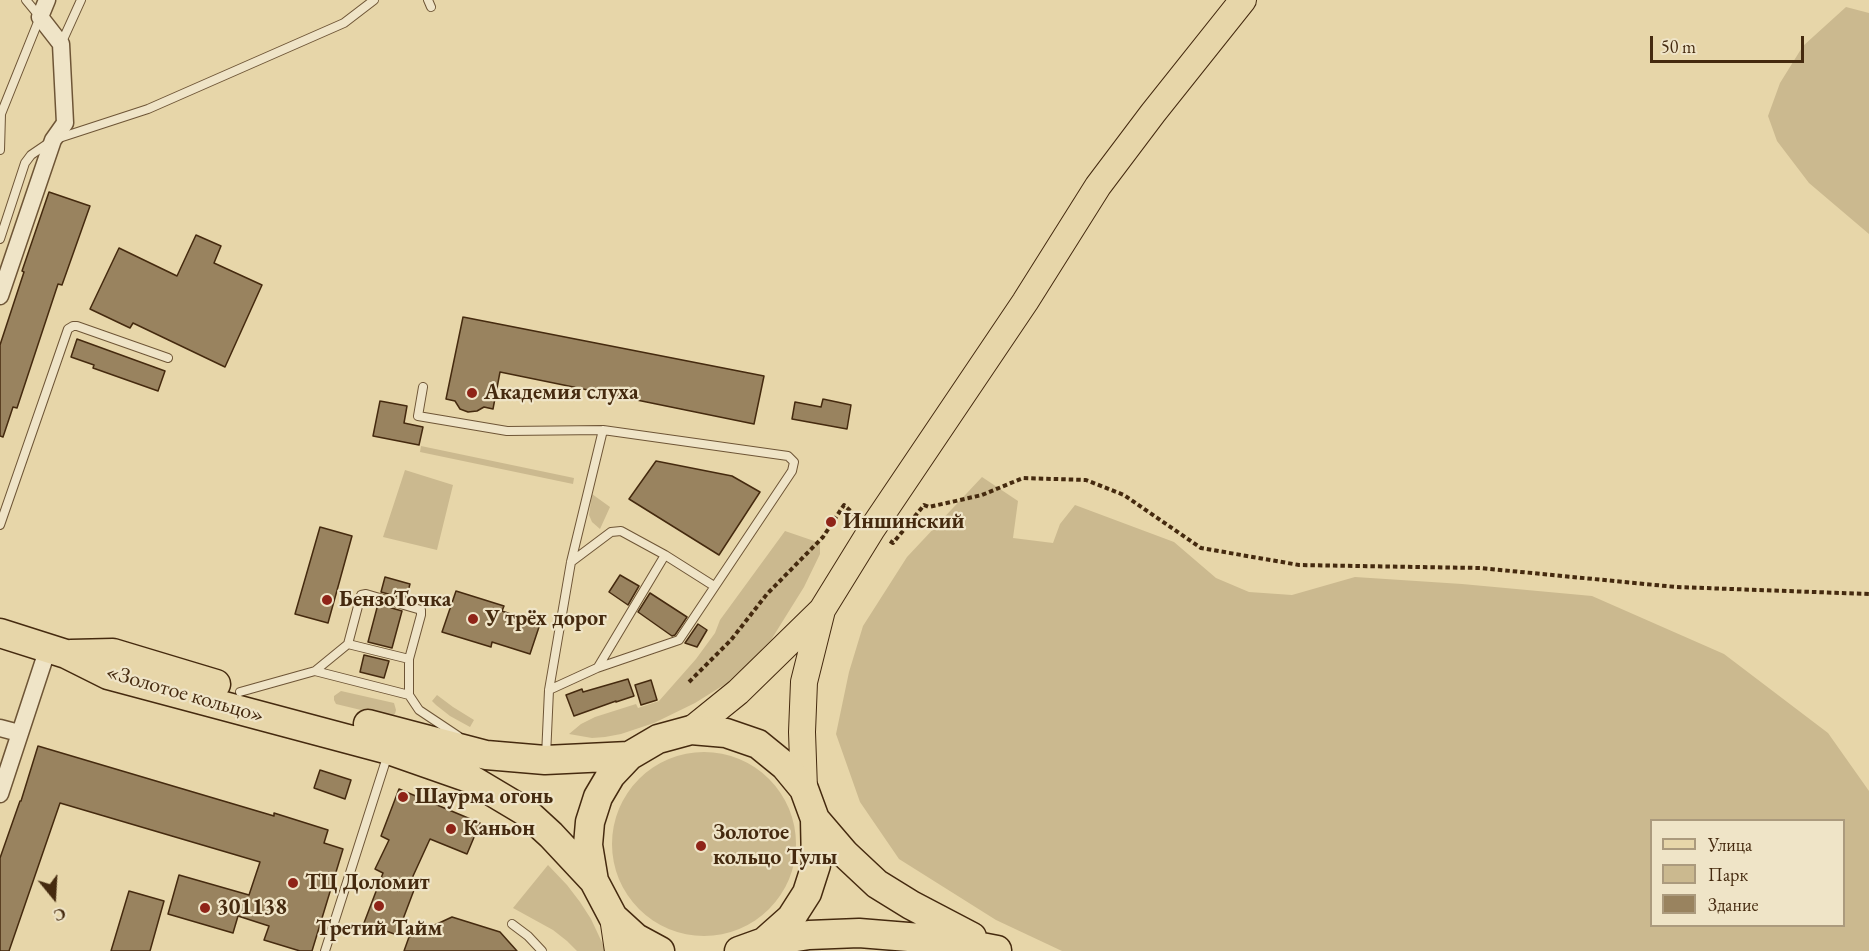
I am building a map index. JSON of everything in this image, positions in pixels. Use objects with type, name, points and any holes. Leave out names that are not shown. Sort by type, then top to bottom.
[{"type":"highway","name":"«Золотое кольцо»","points":[[0,633],[57,651],[108,675],[389,750],[469,778],[526,812],[594,881],[613,917],[636,938],[660,951]]},
{"type":"highway","name":"«Золотое кольцо»","points":[[57,651],[113,654],[240,692],[486,755],[546,760],[629,756]]},
{"type":"highway","name":"«Золотое кольцо»","points":[[594,881],[588,845],[590,822],[598,797],[611,775],[629,756],[658,739],[691,730],[726,733],[758,744],[785,766],[804,789],[815,819],[816,865],[807,893],[791,918],[752,946]]},
{"type":"highway","name":"«Золотое кольцо»","points":[[815,819],[845,854],[877,884],[911,905],[998,951]]},
{"type":"highway","name":"«Золотое кольцо»","points":[[752,946],[809,935],[859,933],[945,940],[998,951]]},
{"type":"main road","points":[[691,730],[738,692],[822,610],[872,528],[1025,302],[1098,186],[1243,0]]},
{"type":"main road","points":[[804,789],[802,732],[804,681],[822,610]]},
{"type":"main road","points":[[613,917],[618,951]]},
{"type":"street","points":[[0,296],[53,140],[65,123],[62,44],[40,17],[47,0]]},
{"type":"street","points":[[0,794],[19,733],[57,651]]},
{"type":"street","points":[[0,728],[19,733]]},
{"type":"lane","points":[[0,150],[0,114],[40,17],[26,0]]},
{"type":"lane","points":[[62,44],[81,0]]},
{"type":"lane","points":[[0,238],[26,163],[31,155],[53,140],[148,109],[344,23],[374,0]]},
{"type":"lane","points":[[0,525],[68,329],[73,326],[78,327],[168,358]]},
{"type":"lane","points":[[423,387],[418,416],[507,431],[603,430],[788,456],[793,460],[792,471],[679,640],[597,668],[549,690]]},
{"type":"lane","points":[[546,760],[549,690],[571,562],[603,430]]},
{"type":"lane","points":[[571,562],[611,532],[616,531],[627,534],[714,586]]},
{"type":"lane","points":[[597,668],[664,555]]},
{"type":"lane","points":[[240,692],[315,671],[348,644],[363,594],[421,610],[409,659],[409,695],[413,704],[486,755]]},
{"type":"lane","points":[[348,644],[409,659]]},
{"type":"lane","points":[[315,671],[409,695]]},
{"type":"lane","points":[[325,951],[389,750]]},
{"type":"lane","points":[[512,924],[542,951]]},
{"type":"path","points":[[689,682],[732,640],[767,594],[823,537],[844,505],[893,543],[924,505],[929,507],[982,495],[1023,478],[1086,480],[1124,495],[1201,548],[1299,565],[1480,568],[1676,587],[1869,594]]},
{"type":"green space","points":[[1846,7],[1869,13],[1869,234],[1809,183],[1777,141],[1768,116],[1780,83],[1803,46]]},
{"type":"green space","points":[[421,446],[574,478],[573,484],[420,452]]},
{"type":"green space","points":[[405,470],[453,485],[437,550],[383,537]]},
{"type":"green space","points":[[982,477],[1018,501],[1013,538],[1053,543],[1060,524],[1075,505],[1174,542],[1216,578],[1249,592],[1292,595],[1355,577],[1592,596],[1724,654],[1828,733],[1869,791],[1869,951],[1062,951],[996,920],[899,859],[860,802],[836,734],[849,672],[863,626],[907,557]]},
{"type":"green space","points":[[592,494],[610,507],[600,529],[592,522],[589,515]]},
{"type":"green space","points":[[785,531],[820,543],[820,554],[804,587],[771,640],[742,669],[727,683],[695,703],[654,723],[605,737],[592,738],[569,734],[581,724],[595,717],[636,704],[638,708],[659,701],[696,659],[715,633],[720,620]]},
{"type":"green space","points":[[341,691],[394,703],[395,714],[390,717],[336,704],[334,696]]},
{"type":"green space","points":[[437,695],[474,720],[470,727],[436,705],[432,701]]},
{"type":"green space","points":[[704,752],[739,759],[755,767],[769,779],[781,793],[789,809],[796,844],[789,879],[781,895],[769,909],[755,921],[739,929],[704,936],[669,929],[653,921],[639,909],[627,895],[619,879],[612,844],[619,809],[627,793],[639,779],[653,767],[669,759]]},
{"type":"green space","points":[[548,865],[580,902],[606,951],[577,951],[553,930],[513,908]]},
{"type":"building","points":[[49,192],[90,206],[62,285],[58,284],[17,408],[13,407],[3,437],[0,436],[0,345]]},
{"type":"building","points":[[196,235],[221,246],[214,263],[262,285],[225,367],[133,323],[130,328],[90,309],[119,248],[177,276]]},
{"type":"building","points":[[463,317],[764,376],[754,424],[500,372],[493,409],[484,407],[468,412],[460,409],[455,401],[446,399]]},
{"type":"building","points":[[77,339],[165,371],[158,391],[93,368],[94,365],[71,357]]},
{"type":"building","points":[[823,399],[851,405],[847,429],[792,419],[795,402],[821,407]]},
{"type":"building","points":[[380,401],[407,406],[404,423],[423,427],[419,445],[373,436]]},
{"type":"building","points":[[656,461],[732,476],[760,492],[719,555],[629,499]]},
{"type":"building","points":[[320,527],[352,536],[328,623],[295,614]]},
{"type":"building","points":[[620,575],[639,586],[628,605],[609,592]]},
{"type":"building","points":[[385,577],[410,584],[406,599],[381,592]]},
{"type":"building","name":"У трёх дорог","points":[[456,591],[504,606],[502,611],[540,624],[530,654],[492,642],[491,647],[442,632]]},
{"type":"building","points":[[650,593],[687,617],[675,635],[672,636],[638,612]]},
{"type":"building","points":[[378,604],[402,611],[392,648],[368,642]]},
{"type":"building","points":[[698,624],[707,630],[697,647],[685,643]]},
{"type":"building","points":[[364,655],[389,661],[384,678],[360,672]]},
{"type":"building","points":[[628,679],[634,696],[574,716],[566,695],[582,689],[583,692]]},
{"type":"building","points":[[651,680],[657,700],[641,705],[635,685]]},
{"type":"building","points":[[38,746],[328,830],[324,843],[343,849],[312,951],[300,951],[264,940],[269,926],[238,916],[233,933],[168,914],[179,875],[249,895],[260,862],[60,803],[9,951],[0,951],[0,858]]},
{"type":"building","points":[[320,770],[351,780],[345,799],[314,788]]},
{"type":"building","points":[[399,789],[480,823],[467,854],[430,839],[408,887],[414,890],[397,935],[364,923],[383,873],[375,869],[389,840],[381,836]]},
{"type":"building","points":[[129,891],[164,901],[150,951],[111,951]]},
{"type":"building","points":[[452,917],[500,932],[517,951],[404,951],[409,937]]},
{"type":"place","name":"Академия слуха","points":[[472,393]]},
{"type":"place","name":"Иншинский","points":[[831,522]]},
{"type":"place","name":"БензоТочка","points":[[327,600]]},
{"type":"place","name":"У трёх дорог","points":[[473,619]]},
{"type":"place","name":"Шаурма огонь","points":[[403,797]]},
{"type":"place","name":"Каньон","points":[[451,829]]},
{"type":"place","name":"Золотое кольцо Тулы","points":[[701,846]]},
{"type":"place","name":"ТЦ Доломит","points":[[293,883]]},
{"type":"place","name":"Третий Тайм","points":[[379,906]]},
{"type":"place","name":"301138","points":[[205,908]]}]
